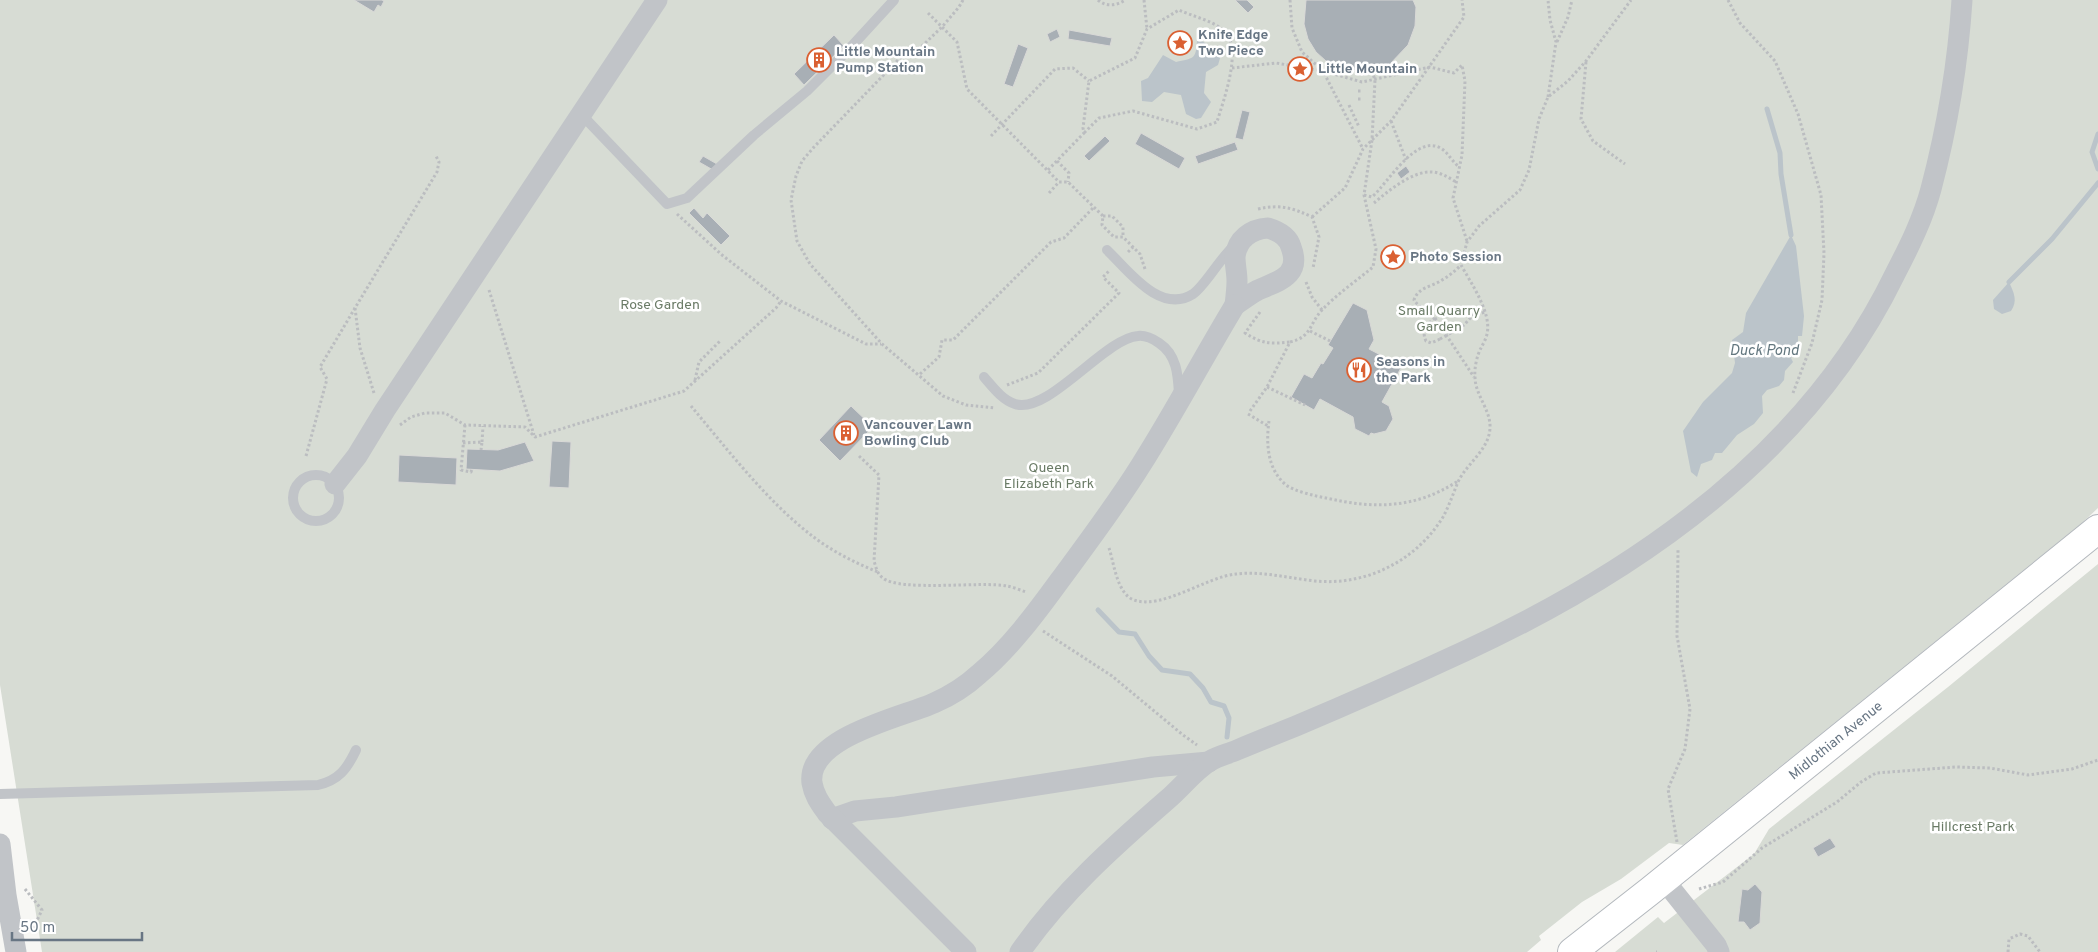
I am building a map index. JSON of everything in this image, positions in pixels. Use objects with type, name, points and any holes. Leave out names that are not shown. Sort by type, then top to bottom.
[{"type":"street","points":[[335,484],[357,456],[385,410],[657,0]]},
{"type":"street","points":[[832,819],[854,811],[906,805],[1153,767],[1205,754],[1358,700],[1506,632],[1617,570],[1681,525],[1738,478],[1806,408],[1845,361],[1878,310],[1916,232],[1930,191],[1948,110],[1962,0]]},
{"type":"street","points":[[966,952],[832,819],[816,796],[812,781],[815,766],[826,749],[848,735],[935,702],[957,691],[995,660],[1037,610],[1096,532],[1141,465],[1235,305],[1254,292],[1284,279],[1290,272],[1293,263],[1291,244],[1285,236],[1268,228],[1249,232],[1242,239],[1235,257],[1237,281],[1235,305]]},
{"type":"street","name":"Midlothian Avenue","points":[[1572,952],[1664,880],[2098,529]]},
{"type":"street","points":[[1020,952],[1061,900],[1094,864],[1205,754]]},
{"type":"street","points":[[0,844],[4,915],[16,952]]},
{"type":"street","points":[[1664,880],[1716,945],[1719,952]]},
{"type":"lane","points":[[581,114],[667,204],[687,198],[754,135],[807,91],[852,47],[894,0]]},
{"type":"lane","points":[[1107,250],[1151,293],[1161,298],[1177,299],[1193,294],[1223,256],[1242,239]]},
{"type":"lane","points":[[984,377],[1003,397],[1015,404],[1028,405],[1044,398],[1121,342],[1138,336],[1151,338],[1164,346],[1172,356],[1177,370],[1179,400]]},
{"type":"lane","points":[[319,475],[328,478],[335,484],[339,492],[340,501],[337,510],[331,516],[324,521],[315,522],[306,520],[299,514],[294,506],[293,497],[295,488],[302,480],[310,476],[319,475]]},
{"type":"lane","points":[[0,794],[318,785],[327,783],[342,775],[356,750]]},
{"type":"path","points":[[963,0],[942,26],[922,46],[901,57],[802,161],[796,176],[791,200],[797,241],[810,264],[882,344],[920,374],[943,396],[966,404],[990,409],[1002,406],[1004,386],[1038,373],[1119,293],[1103,277],[1133,247]]},
{"type":"path","points":[[1098,0],[1106,5],[1115,5],[1125,0]]},
{"type":"path","points":[[1089,81],[1135,58],[1147,29],[1144,0]]},
{"type":"path","points":[[1290,0],[1292,28],[1302,52],[1323,71],[1362,149]]},
{"type":"path","points":[[1312,217],[1344,188],[1362,149],[1391,122],[1430,67],[1464,17],[1462,0]]},
{"type":"path","points":[[1548,0],[1550,20],[1556,42]]},
{"type":"path","points":[[1109,548],[1122,591],[1135,600],[1162,600],[1214,578],[1233,574],[1249,573],[1340,582],[1374,574],[1404,559],[1422,545],[1443,517],[1459,480],[1488,440],[1490,427],[1489,415],[1483,405],[1475,378],[1435,318],[1431,313],[1422,310],[1414,300],[1423,288],[1443,280],[1461,265],[1467,242],[1479,226],[1520,190],[1529,170],[1538,119],[1548,97],[1556,42],[1568,16],[1572,0]]},
{"type":"path","points":[[1548,97],[1568,82],[1586,61],[1631,0]]},
{"type":"path","points":[[1728,0],[1740,23],[1775,61],[1798,114],[1822,195],[1824,253],[1822,300],[1812,343],[1792,394]]},
{"type":"path","points":[[1048,170],[1099,118],[1133,111],[1197,129],[1216,122],[1232,68],[1231,45],[1223,30],[1179,10],[1147,29]]},
{"type":"path","points":[[928,13],[957,42],[967,89],[1060,182],[1068,182],[1103,216],[1112,216],[1123,227],[1123,237]]},
{"type":"path","points":[[1586,61],[1581,119],[1593,141],[1625,164]]},
{"type":"path","points":[[1232,68],[1276,63],[1323,71],[1358,81],[1375,80],[1430,67],[1454,73],[1462,65],[1464,70],[1465,103],[1462,155],[1458,166],[1453,198],[1467,242]]},
{"type":"path","points":[[991,136],[1055,69],[1073,68],[1089,81]]},
{"type":"path","points":[[1263,308],[1245,333],[1258,342],[1271,344],[1299,340],[1310,331],[1322,310],[1373,268],[1376,249],[1364,195],[1372,140],[1375,80],[1372,71]]},
{"type":"path","points":[[1084,133],[1089,81]]},
{"type":"path","points":[[1350,105],[1359,128]]},
{"type":"path","points":[[1391,122],[1406,160]]},
{"type":"path","points":[[1364,195],[1372,196],[1382,189],[1419,147],[1427,145],[1442,149],[1458,166]]},
{"type":"path","points":[[306,456],[326,379],[320,367],[437,172],[439,162],[436,156]]},
{"type":"path","points":[[1057,161],[1069,173],[1068,182]]},
{"type":"path","points":[[1374,203],[1391,188],[1420,173],[1440,173],[1456,182]]},
{"type":"path","points":[[1049,193],[1060,182]]},
{"type":"path","points":[[667,204],[722,255],[780,301],[866,344],[882,344]]},
{"type":"path","points":[[1252,210],[1269,206]]},
{"type":"path","points":[[920,374],[939,357],[942,340],[953,340],[1051,242],[1064,238],[1094,207]]},
{"type":"path","points":[[1103,216],[1102,225],[1114,237],[1123,237],[1140,254],[1146,272]]},
{"type":"path","points":[[1461,265],[1486,312],[1488,334],[1479,351],[1475,378]]},
{"type":"path","points":[[489,290],[535,437]]},
{"type":"path","points":[[535,437],[684,391],[776,308],[780,301]]},
{"type":"path","points":[[355,308],[360,348],[368,378],[378,403],[393,419],[402,422]]},
{"type":"path","points":[[1435,318],[1428,323],[1424,336],[1426,341],[1431,343],[1464,325],[1473,314],[1486,312]]},
{"type":"path","points":[[1310,331],[1330,341]]},
{"type":"path","points":[[694,381],[699,362],[720,341]]},
{"type":"path","points":[[1268,426],[1249,412],[1267,386],[1290,342]]},
{"type":"path","points":[[1267,386],[1305,405]]},
{"type":"path","points":[[691,406],[776,503],[811,536],[861,565],[878,572]]},
{"type":"path","points":[[396,428],[411,417],[425,413],[445,413],[464,425],[525,427],[535,437]]},
{"type":"path","points":[[1269,421],[1267,439],[1271,464],[1286,485],[1314,496],[1372,506],[1399,504],[1442,491],[1459,480]]},
{"type":"path","points":[[464,425],[461,470],[471,472],[472,469]]},
{"type":"path","points":[[481,450],[483,426]]},
{"type":"path","points":[[462,443],[482,442]]},
{"type":"path","points":[[859,456],[879,475],[874,561],[878,572],[884,579],[894,582],[939,586],[1007,586],[1026,592]]},
{"type":"path","points":[[1677,843],[1668,789],[1685,749],[1690,709],[1677,636],[1679,587],[1676,555],[1682,531],[1681,525]]},
{"type":"path","points":[[1043,631],[1112,676],[1205,754]]},
{"type":"path","points":[[1699,889],[1723,882],[1762,848],[1837,802],[1861,782],[1876,773],[1956,767],[1990,768],[2028,775],[2072,769],[2098,760]]},
{"type":"path","points":[[25,889],[42,910],[30,934]]},
{"type":"path","points":[[2008,952],[2010,939],[2020,934],[2028,936],[2040,952]]},
{"type":"green space","name":"Queen Elizabeth Park","points":[[0,0],[2098,0],[2098,508],[2082,523],[1683,845],[1669,843],[1621,879],[1582,902],[1539,936],[1541,940],[1527,952],[42,952],[0,685]]},
{"type":"green space","name":"Hillcrest Park","points":[[2098,564],[2098,952],[1615,952],[1658,917],[1664,923],[1754,854],[1769,829],[1948,687]]},
{"type":"water","points":[[1200,40],[1220,52],[1221,55],[1218,65],[1206,72],[1204,93],[1211,102],[1201,118],[1196,119],[1186,114],[1181,95],[1164,92],[1152,102],[1142,101],[1141,81],[1148,78],[1163,55],[1176,62],[1190,59],[1196,52],[1197,41]]},
{"type":"water","name":"Duck Pond","points":[[1791,235],[1796,246],[1804,316],[1802,336],[1798,336],[1798,347],[1791,358],[1793,362],[1785,371],[1784,380],[1779,386],[1767,390],[1762,396],[1763,413],[1754,424],[1737,435],[1722,453],[1715,453],[1712,460],[1701,464],[1697,477],[1691,472],[1683,431],[1703,402],[1732,373],[1735,363],[1732,340],[1743,332],[1746,313]]},
{"type":"water","points":[[2009,282],[2015,300],[2011,311],[2002,314],[1994,309],[1993,300]]},
{"type":"building","points":[[354,0],[384,1],[381,7],[378,5],[374,12]]},
{"type":"building","points":[[1235,0],[1247,0],[1254,7],[1248,13]]},
{"type":"building","points":[[1306,0],[1413,0],[1416,7],[1415,26],[1408,45],[1389,65],[1372,71],[1362,72],[1338,68],[1316,52],[1308,39],[1304,24]]},
{"type":"building","points":[[1057,29],[1060,37],[1050,42],[1047,34]]},
{"type":"building","points":[[1069,30],[1112,38],[1110,46],[1068,39]]},
{"type":"building","name":"Little Mountain Pump Station","points":[[834,35],[844,46],[804,85],[794,74]]},
{"type":"building","points":[[1018,44],[1028,48],[1013,87],[1004,84]]},
{"type":"building","points":[[1242,110],[1250,112],[1243,140],[1235,138]]},
{"type":"building","points":[[1141,133],[1185,158],[1179,169],[1135,144]]},
{"type":"building","points":[[1105,136],[1110,141],[1089,161],[1084,156]]},
{"type":"building","points":[[1235,142],[1238,150],[1198,164],[1195,156]]},
{"type":"building","points":[[703,156],[717,164],[713,170],[699,162]]},
{"type":"building","points":[[1406,166],[1410,172],[1401,179],[1397,173]]},
{"type":"building","points":[[694,208],[703,218],[707,213],[730,236],[721,245],[689,213]]},
{"type":"building","name":"Seasons in the Park","points":[[1353,303],[1367,310],[1374,340],[1369,349],[1402,366],[1382,402],[1389,406],[1393,419],[1386,431],[1371,433],[1369,436],[1355,429],[1353,417],[1320,399],[1314,410],[1291,397],[1304,374],[1312,378],[1321,363],[1323,364],[1333,348],[1328,345]]},
{"type":"building","name":"Vancouver Lawn Bowling Club","points":[[851,406],[873,427],[840,461],[819,440]]},
{"type":"building","points":[[552,441],[571,442],[569,488],[549,487]]},
{"type":"building","points":[[525,442],[534,461],[500,471],[466,469],[467,449],[498,450]]},
{"type":"building","points":[[399,455],[457,458],[456,485],[398,482]]},
{"type":"building","points":[[1830,838],[1836,847],[1818,857],[1813,848]]},
{"type":"building","points":[[1755,884],[1762,892],[1760,923],[1750,930],[1744,922],[1738,922],[1742,889],[1748,890]]},
{"type":"waterway","points":[[1767,109],[1780,153],[1781,174],[1791,235]]},
{"type":"waterway","points":[[2098,134],[2092,152],[2098,169]]},
{"type":"waterway","points":[[2009,282],[2052,239],[2098,183]]},
{"type":"waterway","points":[[1098,610],[1119,632],[1135,634],[1149,656],[1162,670],[1190,674],[1203,688],[1211,702],[1224,706],[1229,718],[1227,737]]},
{"type":"place","name":"Knife Edge Two Piece","points":[[1180,43]]},
{"type":"place","name":"Little Mountain Pump Station","points":[[819,60]]},
{"type":"place","name":"Little Mountain","points":[[1300,69]]},
{"type":"place","name":"Photo Session","points":[[1393,257]]},
{"type":"place","name":"Seasons in the Park","points":[[1359,370]]},
{"type":"place","name":"Vancouver Lawn Bowling Club","points":[[846,433]]},
{"type":"park label","name":"Rose Garden","points":[[660,305]]},
{"type":"park label","name":"Small Quarry Garden","points":[[1439,320]]}]
